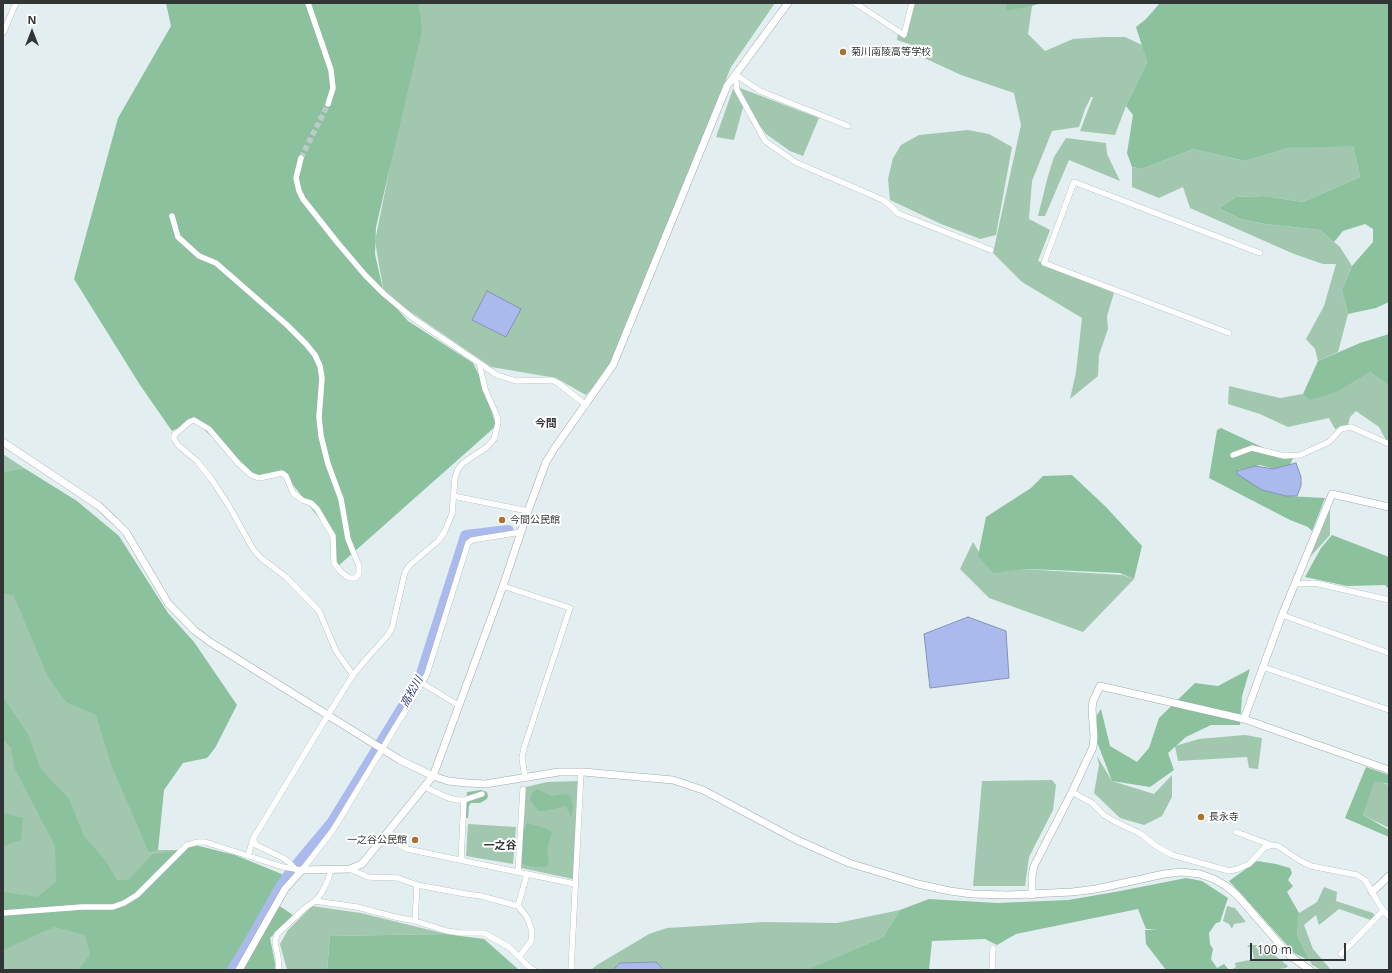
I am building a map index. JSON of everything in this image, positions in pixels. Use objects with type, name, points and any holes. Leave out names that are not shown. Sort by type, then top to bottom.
[{"type":"street","points":[[3,33],[16,3]]},
{"type":"street","points":[[308,3],[331,70],[332,88],[328,104]]},
{"type":"street","points":[[3,913],[82,907],[113,907],[124,903],[137,895],[187,845],[198,842],[205,842],[299,870],[350,868],[362,864],[433,776],[503,586],[546,462],[613,365],[716,109],[727,86],[788,3]]},
{"type":"street","points":[[855,3],[862,5],[904,35],[912,3]]},
{"type":"street","points":[[735,74],[760,91],[848,126]]},
{"type":"street","points":[[735,74],[737,90],[765,141],[795,162],[883,200],[897,213],[991,250]]},
{"type":"street","points":[[301,158],[296,178],[299,191],[337,242],[365,275],[384,294],[414,319],[496,374],[516,381],[552,380],[586,405]]},
{"type":"street","points":[[1229,333],[1044,263],[1074,182],[1260,253]]},
{"type":"street","points":[[172,216],[178,237],[199,256],[216,263],[287,325],[315,355],[320,366],[322,378],[320,417],[321,436],[328,464],[341,499],[348,539],[359,566],[359,574],[355,578],[349,578],[341,572],[334,563],[333,536],[317,509],[311,503],[302,500],[293,493],[286,476],[282,474],[259,478],[251,475],[238,463],[209,430],[194,420],[189,422],[174,435],[174,439],[178,445],[197,461],[212,480],[229,506],[253,549],[260,558],[286,577],[319,612],[336,651],[353,675]]},
{"type":"street","points":[[248,856],[253,839],[353,675],[390,632],[395,618],[405,572],[410,565],[438,541],[444,533],[452,514],[455,478],[458,469],[463,463],[487,447],[494,439],[497,431],[497,416],[485,389],[479,363]]},
{"type":"street","points":[[1233,455],[1252,448],[1284,456],[1300,455],[1329,442],[1341,429],[1351,427],[1389,444]]},
{"type":"street","points":[[3,442],[99,506],[115,521],[126,532],[168,603],[194,630],[210,642],[414,768],[433,776],[461,782],[484,784],[559,772],[581,772],[673,780],[703,790],[795,839],[849,863],[918,884],[972,894],[1008,895],[1096,889],[1164,874],[1181,872],[1200,874],[1214,879],[1237,895],[1290,955],[1310,970]]},
{"type":"street","points":[[1244,719],[1282,615],[1332,494],[1389,507]]},
{"type":"street","points":[[453,496],[528,511]]},
{"type":"street","points":[[239,970],[285,889],[333,830],[380,747],[422,683],[468,543],[472,540],[521,532]]},
{"type":"street","points":[[1295,584],[1315,582],[1389,600]]},
{"type":"street","points":[[503,586],[570,608],[524,748],[522,758],[525,778]]},
{"type":"street","points":[[1282,615],[1389,653]]},
{"type":"street","points":[[1263,667],[1389,710]]},
{"type":"street","points":[[422,683],[458,705]]},
{"type":"street","points":[[1032,894],[1032,876],[1034,866],[1072,792],[1093,746],[1094,737],[1092,709],[1093,701],[1100,686],[1244,719],[1389,770]]},
{"type":"street","points":[[571,970],[581,772]]},
{"type":"street","points":[[425,787],[446,797],[457,800],[464,800],[482,794]]},
{"type":"street","points":[[518,872],[523,789]]},
{"type":"street","points":[[1072,792],[1092,803],[1104,815],[1141,834],[1156,846],[1172,855],[1229,871],[1249,864],[1265,847],[1272,845]]},
{"type":"street","points":[[461,860],[464,800]]},
{"type":"street","points":[[389,832],[398,844],[407,849],[575,884]]},
{"type":"street","points":[[1236,832],[1278,846],[1311,866],[1357,875],[1365,880],[1383,911],[1389,917]]},
{"type":"street","points":[[253,839],[256,845],[283,858],[299,870]]},
{"type":"street","points":[[350,868],[368,877],[398,878],[417,885],[481,896],[518,906],[527,917],[532,931],[531,941],[518,957]]},
{"type":"street","points":[[279,970],[275,942],[277,934],[321,894],[328,880],[331,869]]},
{"type":"street","points":[[518,906],[527,874]]},
{"type":"street","points":[[1372,892],[1389,876]]},
{"type":"street","points":[[415,921],[417,885]]},
{"type":"street","points":[[315,901],[357,907],[415,921],[448,931],[461,933],[484,933],[508,947],[534,970]]},
{"type":"street","points":[[1341,954],[1383,911]]},
{"type":"street","points":[[992,948],[992,970]]},
{"type":"green space","points":[[166,3],[419,3],[422,31],[376,227],[375,254],[384,294],[408,321],[473,363],[484,385],[496,426],[337,567],[333,536],[286,476],[259,478],[245,468],[194,420],[172,431],[140,385],[74,279],[118,118],[171,26]]},
{"type":"green space","points":[[419,3],[775,3],[731,67],[610,368],[586,395],[556,378],[491,367],[384,294],[375,241],[392,157],[421,31]]},
{"type":"green space","points":[[913,3],[1036,3],[1032,6],[1028,34],[1045,51],[1073,39],[1103,37],[1125,37],[1142,45],[1147,62],[1126,106],[1115,135],[1080,131],[1093,97],[1091,97],[1079,127],[1052,131],[1032,181],[1029,219],[1050,230],[1038,261],[1114,293],[1107,316],[1108,329],[1099,355],[1098,376],[1070,399],[1076,372],[1082,318],[1022,282],[993,253],[1021,125],[1014,93],[961,75],[909,51],[912,45],[897,40],[898,33],[904,34]]},
{"type":"green space","points":[[1007,3],[1044,3],[1006,11]]},
{"type":"green space","points":[[1160,3],[1389,3],[1389,302],[1376,308],[1348,314],[1342,290],[1352,266],[1373,242],[1373,229],[1365,224],[1343,231],[1334,242],[1320,230],[1265,224],[1241,219],[1219,208],[1236,197],[1264,196],[1303,202],[1360,177],[1353,146],[1288,148],[1245,161],[1193,149],[1142,169],[1132,167],[1127,153],[1133,115],[1126,106],[1147,62],[1136,27],[1146,19]]},
{"type":"green space","points":[[740,88],[819,118],[803,156],[790,151],[766,134],[744,104],[734,140],[716,137],[733,89],[737,90]]},
{"type":"green space","points":[[968,130],[989,134],[1012,147],[996,235],[980,239],[941,224],[890,200],[888,179],[893,158],[901,145],[919,135]]},
{"type":"green space","points":[[1066,138],[1106,143],[1107,154],[1120,181],[1069,160],[1045,216],[1038,216],[1054,157]]},
{"type":"green space","points":[[1353,146],[1360,177],[1303,202],[1264,196],[1236,197],[1219,208],[1241,219],[1265,224],[1320,230],[1340,247],[1352,266],[1342,290],[1348,314],[1338,352],[1318,361],[1315,349],[1306,339],[1324,306],[1336,264],[1323,264],[1294,254],[1190,208],[1183,187],[1159,198],[1132,187],[1132,167],[1142,169],[1193,149],[1245,161],[1288,148]]},
{"type":"green space","points":[[1389,334],[1389,386],[1370,372],[1336,392],[1310,400],[1303,394],[1318,361],[1360,343]]},
{"type":"green space","points":[[1370,372],[1389,386],[1389,441],[1386,440],[1379,427],[1356,411],[1350,417],[1348,425],[1335,429],[1329,418],[1288,427],[1260,414],[1228,404],[1229,386],[1280,398],[1303,394],[1313,399]]},
{"type":"green space","points":[[1221,428],[1279,455],[1294,456],[1289,467],[1284,472],[1260,465],[1238,470],[1237,474],[1286,496],[1325,498],[1312,531],[1308,527],[1290,520],[1209,478],[1217,430]]},
{"type":"green space","points":[[3,454],[24,468],[3,472]]},
{"type":"green space","points":[[24,468],[77,501],[119,536],[168,613],[194,642],[237,705],[215,748],[207,758],[183,763],[164,790],[158,850],[149,852],[112,767],[96,715],[66,702],[48,677],[14,596],[3,593],[3,472]]},
{"type":"green space","points":[[1072,475],[1106,507],[1142,546],[1134,579],[1120,573],[1054,570],[1022,569],[993,573],[978,556],[986,517],[1031,488],[1043,476]]},
{"type":"green space","points":[[1330,509],[1330,535],[1310,557]]},
{"type":"green space","points":[[1332,535],[1389,557],[1389,589],[1385,585],[1347,586],[1305,577],[1321,548]]},
{"type":"green space","points":[[973,542],[988,567],[1123,575],[1134,579],[1083,632],[989,598],[960,569]]},
{"type":"green space","points":[[3,570],[105,706],[157,850],[182,850],[254,923],[240,970],[3,970]]},
{"type":"green space","points":[[1250,669],[1242,696],[1240,725],[1211,725],[1186,737],[1168,753],[1174,770],[1150,787],[1112,781],[1097,742],[1097,715],[1101,709],[1110,746],[1137,762],[1149,748],[1159,718],[1195,683],[1218,686]]},
{"type":"green space","points":[[3,697],[28,734],[40,768],[69,799],[84,836],[105,860],[117,880],[128,880],[153,854],[182,850],[195,845],[235,855],[284,875],[226,970],[78,970],[90,955],[85,935],[54,927],[3,950],[3,892],[37,897],[56,882],[55,846],[14,767],[11,748],[3,740]]},
{"type":"green space","points":[[1245,735],[1262,738],[1258,769],[1249,768],[1247,757],[1178,761],[1175,746],[1199,739]]},
{"type":"green space","points":[[1097,756],[1112,781],[1154,794],[1172,775],[1172,797],[1162,816],[1144,825],[1120,818],[1094,793],[1099,765]]},
{"type":"green space","points":[[1366,767],[1389,775],[1389,784],[1375,781],[1363,815],[1389,830],[1389,837],[1345,818]]},
{"type":"green space","points":[[1052,780],[1056,785],[1053,810],[1029,857],[1025,886],[973,886],[982,781]]},
{"type":"green space","points":[[1375,780],[1389,785],[1389,828],[1363,815]]},
{"type":"green space","points":[[578,781],[573,879],[521,868],[526,787],[547,782]]},
{"type":"green space","points":[[537,789],[552,796],[563,794],[571,796],[573,809],[571,817],[566,806],[545,811],[538,811],[530,800],[532,793]]},
{"type":"green space","points":[[481,790],[487,792],[487,799],[480,803],[471,803],[469,806],[468,818],[465,818],[467,792]]},
{"type":"green space","points":[[3,813],[23,818],[21,840],[3,846]]},
{"type":"green space","points":[[527,823],[545,828],[552,832],[547,850],[549,863],[546,867],[535,867],[522,864],[523,831]]},
{"type":"green space","points":[[468,824],[516,827],[513,864],[466,856]]},
{"type":"green space","points":[[1257,861],[1290,868],[1292,873],[1288,880],[1293,886],[1287,892],[1299,913],[1297,935],[1310,961],[1294,953],[1229,881]]},
{"type":"green space","points":[[1186,878],[1202,881],[1228,898],[1220,922],[1216,923],[1209,933],[1210,944],[1213,949],[1211,959],[1217,968],[1224,964],[1229,970],[1166,970],[1146,944],[1145,930],[1157,930],[1146,929],[1138,909],[1016,934],[997,945],[985,939],[932,941],[929,970],[807,970],[883,937],[900,910],[929,899],[997,903],[1068,900]]},
{"type":"green space","points":[[1324,887],[1337,892],[1336,901],[1373,913],[1375,916],[1371,920],[1339,909],[1319,925],[1316,915],[1304,925],[1313,949],[1331,970],[1321,970],[1312,965],[1297,935],[1299,913],[1317,902]]},
{"type":"green space","points":[[278,905],[293,915],[270,938],[275,970],[240,970]]},
{"type":"green space","points":[[312,906],[361,913],[446,934],[330,936],[327,970],[287,970],[280,944],[288,930]]},
{"type":"green space","points":[[1227,906],[1235,908],[1246,922],[1234,924],[1232,929],[1229,924],[1223,921]]},
{"type":"green space","points":[[900,910],[883,937],[826,962],[812,970],[591,970],[649,934],[667,928],[764,922],[837,923]]},
{"type":"green space","points":[[446,934],[484,939],[519,970],[327,970],[330,936]]},
{"type":"green space","points":[[1249,945],[1262,945],[1288,966],[1286,968],[1273,970],[1231,970],[1236,967],[1235,963],[1254,959],[1252,947],[1247,947]]},
{"type":"water","points":[[487,291],[521,309],[506,337],[472,320]]},
{"type":"water","points":[[1296,463],[1301,477],[1301,486],[1297,496],[1286,496],[1262,490],[1237,474],[1237,471],[1255,466],[1273,469]]},
{"type":"water","points":[[968,617],[1006,631],[1009,678],[930,688],[924,634]]},
{"type":"water","points":[[656,962],[664,970],[613,970],[620,963]]},
{"type":"waterway","name":"高松川","points":[[297,865],[333,822],[420,680],[466,536],[508,531]]},
{"type":"waterway","name":"高松川","points":[[249,944],[290,874]]},
{"type":"waterway","name":"高松川","points":[[233,970],[246,949]]},
{"type":"tunnel","points":[[301,158],[328,104]]},
{"type":"place","name":"菊川南陵高等学校","points":[[843,52]]},
{"type":"place","name":"今間公民館","points":[[502,520]]},
{"type":"place","name":"長永寺","points":[[1201,817]]},
{"type":"place","name":"一之谷公民館","points":[[415,840]]},
{"type":"district","name":"今間","points":[[546,424]]},
{"type":"district","name":"一之谷","points":[[500,846]]}]
